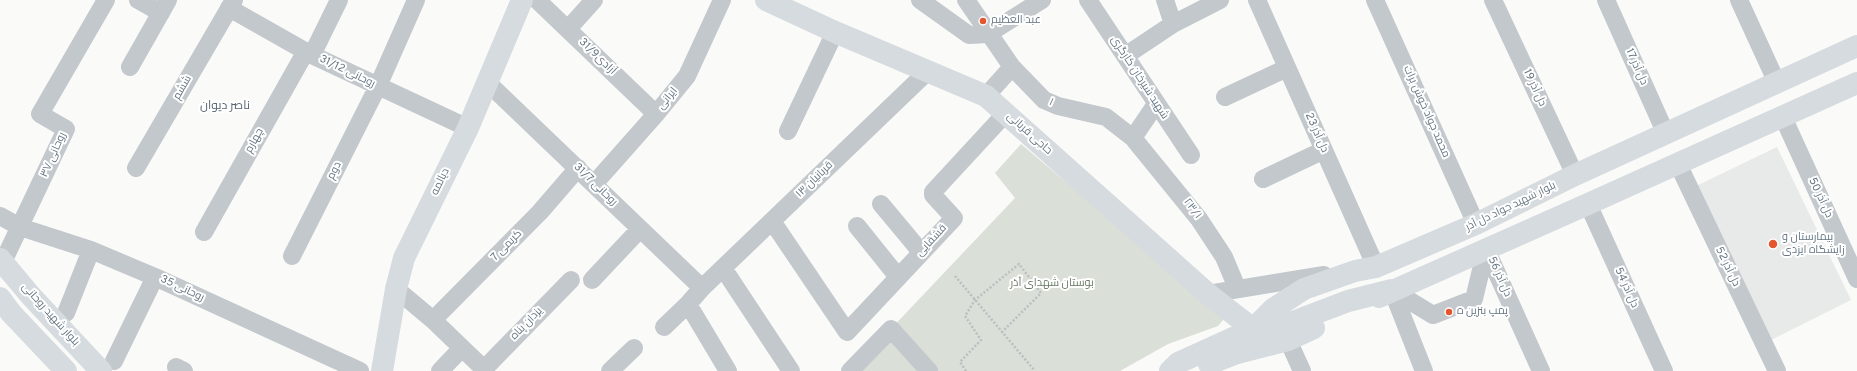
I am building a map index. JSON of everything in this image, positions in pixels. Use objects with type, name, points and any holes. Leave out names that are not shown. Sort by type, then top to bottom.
[{"type":"main road","name":"دیالمه","points":[[382,371],[396,289],[404,258],[468,128],[522,0]]},
{"type":"main road","name":"حاجی قربانی","points":[[774,2],[835,32],[986,96],[1208,294],[1253,329]]},
{"type":"main road","name":"بلوار شهید جواد دل آذر","points":[[1170,371],[1178,363],[1253,329],[1274,309],[1304,289],[1355,271],[1376,267],[1476,224],[1575,175],[1857,46]]},
{"type":"main road","points":[[1191,371],[1237,353],[1288,340],[1392,290],[1678,164],[1857,83]]},
{"type":"main road","name":"بلوار شهید روحانی","points":[[2,261],[31,296],[107,366]]},
{"type":"main road","points":[[1304,289],[1300,295],[1299,302],[1302,309],[1308,313],[1316,313]]},
{"type":"main road","points":[[1253,329],[1285,325],[1348,301],[1392,290]]},
{"type":"main road","points":[[0,298],[11,313],[66,371]]},
{"type":"street","name":"روحانی ۳۷","points":[[2,261],[20,227],[66,129],[40,114],[106,0]]},
{"type":"street","points":[[130,67],[164,7],[138,0]]},
{"type":"street","name":"چهارم","points":[[204,232],[339,0]]},
{"type":"street","name":"دوم","points":[[292,256],[378,86],[416,0]]},
{"type":"street","name":"آزادی31/9","points":[[537,0],[656,114]]},
{"type":"street","points":[[568,29],[594,0]]},
{"type":"street","name":"ایرانی","points":[[594,184],[656,114],[687,76],[722,0]]},
{"type":"street","points":[[920,0],[969,35],[988,34],[1042,0]]},
{"type":"street","name":"۱","points":[[966,0],[1012,67],[1044,100],[1058,106],[1106,117],[1133,138]]},
{"type":"street","name":"شهید شیرخان کارگری","points":[[1088,0],[1191,156]]},
{"type":"street","points":[[1165,0],[1173,24]]},
{"type":"street","points":[[1125,56],[1173,24],[1220,0]]},
{"type":"street","name":"دل آذر 23","points":[[1257,0],[1376,267]]},
{"type":"street","name":"محمد جواد خوش برات","points":[[1375,0],[1476,224]]},
{"type":"street","name":"دل آذر 19","points":[[1493,0],[1575,175]]},
{"type":"street","name":"دل آذر 17","points":[[1606,0],[1666,134]]},
{"type":"street","points":[[1739,0],[1777,83]]},
{"type":"street","name":"روحانی 31/12","points":[[232,4],[309,53],[468,128]]},
{"type":"street","name":"ششم","points":[[136,168],[232,4]]},
{"type":"street","points":[[788,131],[835,32]]},
{"type":"street","points":[[986,96],[1012,67]]},
{"type":"street","points":[[1224,97],[1287,68]]},
{"type":"street","name":"۱۳ قربانیان","points":[[664,327],[702,288],[928,72]]},
{"type":"street","name":"روحانی 31/7","points":[[488,83],[702,288]]},
{"type":"street","points":[[1133,138],[1156,104]]},
{"type":"street","name":"قشقایی","points":[[772,221],[846,330],[850,331],[921,252],[954,218],[933,195],[934,192],[1006,113]]},
{"type":"street","name":"دل آذر 50","points":[[1783,117],[1857,279]]},
{"type":"street","name":"۲۳/۱","points":[[1133,138],[1200,219],[1224,257],[1237,288]]},
{"type":"street","points":[[1263,179],[1324,150]]},
{"type":"street","name":"دل آذر 52","points":[[1678,164],[1777,371]]},
{"type":"street","name":"کریمی 7","points":[[433,320],[540,212],[578,168]]},
{"type":"street","points":[[882,204],[921,252]]},
{"type":"street","name":"دل آذر 54","points":[[1588,204],[1664,371]]},
{"type":"street","name":"روحانی 35","points":[[0,216],[20,227],[91,250],[155,277],[360,371]]},
{"type":"street","points":[[857,226],[898,277]]},
{"type":"street","points":[[592,280],[640,229]]},
{"type":"street","points":[[1392,290],[1432,315],[1474,299],[1486,249]]},
{"type":"street","name":"دل آذر 56","points":[[1486,249],[1541,371]]},
{"type":"street","points":[[66,312],[91,250]]},
{"type":"street","points":[[723,268],[791,371]]},
{"type":"street","points":[[1208,294],[1237,288],[1355,271]]},
{"type":"street","points":[[107,366],[155,277]]},
{"type":"street","name":"یزدان پناه","points":[[484,370],[570,280]]},
{"type":"street","points":[[396,289],[433,320],[484,370]]},
{"type":"street","points":[[1392,290],[1424,371]]},
{"type":"street","points":[[688,304],[728,371]]},
{"type":"street","points":[[850,371],[891,329],[929,371]]},
{"type":"street","points":[[1288,340],[1302,371]]},
{"type":"street","points":[[440,371],[462,348]]},
{"type":"street","points":[[610,371],[634,348]]},
{"type":"path","points":[[966,371],[960,362],[981,340],[965,316],[975,300],[1019,264],[1041,293],[1002,332]]},
{"type":"path","points":[[955,276],[1035,371]]},
{"type":"shaded area","name":"بیمارستان و زایشگاه ایزدی","points":[[1777,147],[1851,300],[1769,341],[1694,187]]},
{"type":"green space","name":"بوستان شهدای آذر","points":[[1021,144],[1221,313],[1223,320],[1218,326],[1168,344],[1120,371],[851,371],[1015,198],[995,173]]},
{"type":"place","name":"عبد العظيم","points":[[983,21]]},
{"type":"place","name":"بیمارستان و زایشگاه ایزدی","points":[[1773,244]]},
{"type":"place","name":"پمپ بنزین ه","points":[[1449,312]]},
{"type":"district","name":"ناصر دیوان","points":[[225,107]]}]
